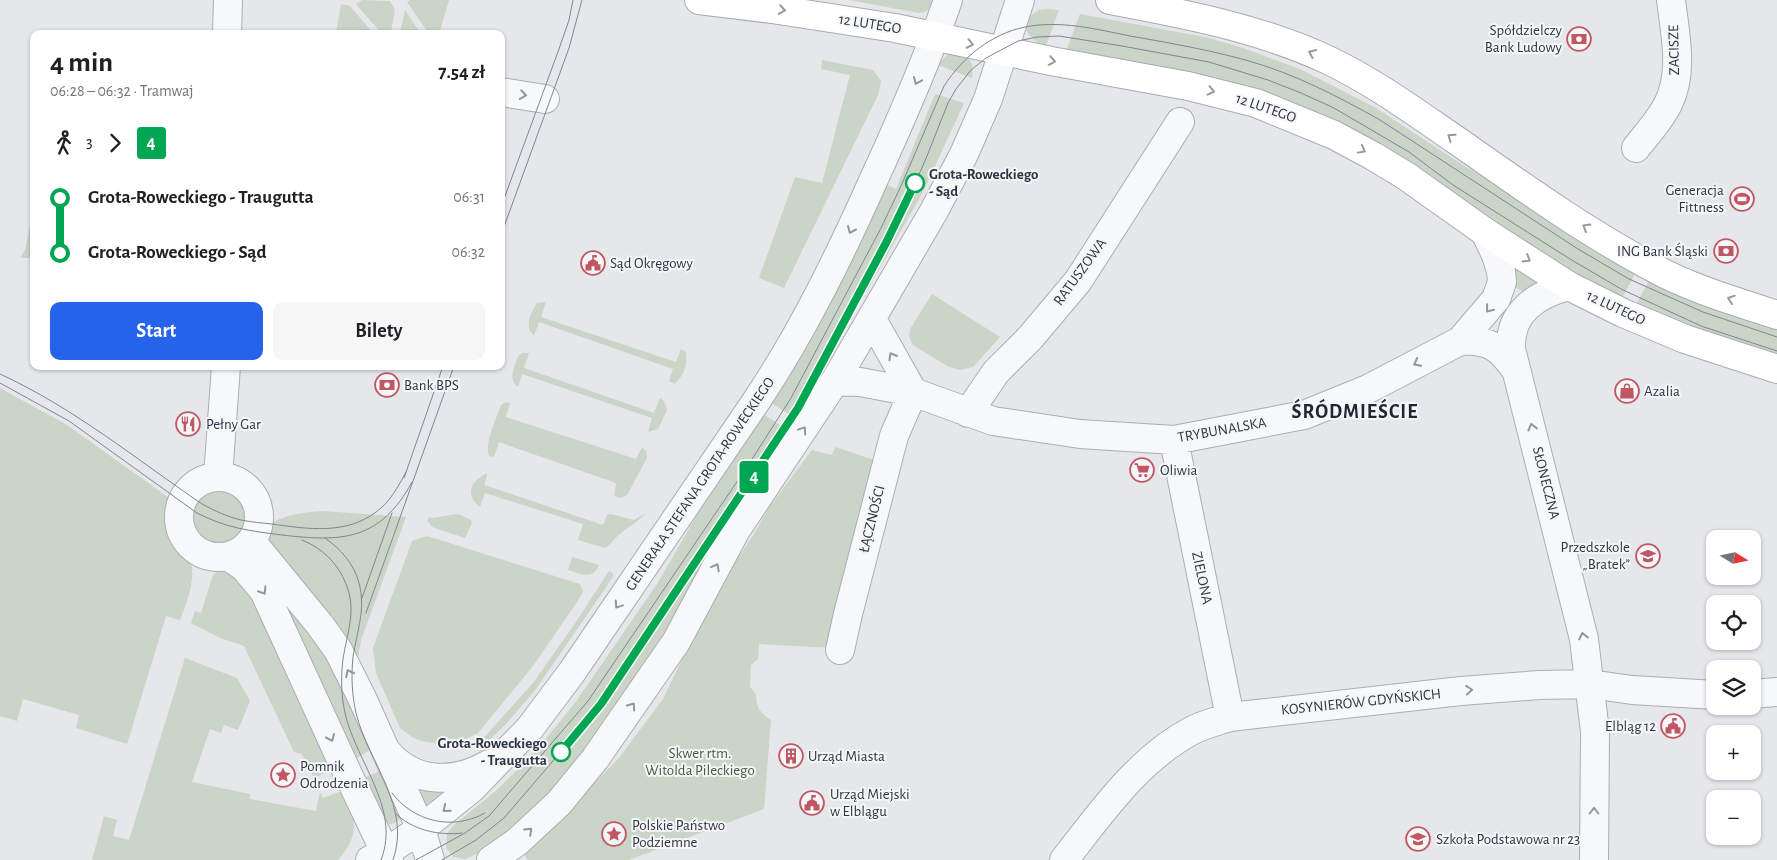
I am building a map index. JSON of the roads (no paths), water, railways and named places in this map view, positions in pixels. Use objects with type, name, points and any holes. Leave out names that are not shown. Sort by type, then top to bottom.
[{"type":"main road","name":"12 LUTEGO","points":[[699,0],[895,28],[1188,86],[1256,103],[1334,135],[1373,156],[1406,176],[1485,232],[1570,286],[1623,313],[1685,339],[1777,369]]},
{"type":"main road","points":[[1110,0],[1214,20],[1250,30],[1330,61],[1406,105],[1577,222],[1649,266],[1670,277],[1777,315]]},
{"type":"street","points":[[228,0],[228,30]]},
{"type":"street","name":"GENERAŁA STEFANA GROTA-ROWECKIEGO","points":[[381,857],[421,829],[478,783],[530,728],[572,672],[778,369],[846,240],[918,79],[948,0]]},
{"type":"street","points":[[491,860],[517,842],[559,803],[595,759],[676,642],[736,530],[835,380],[934,211],[964,154],[988,99],[1020,0]]},
{"type":"street","name":"ZACISZE","points":[[1636,148],[1661,116],[1669,102],[1673,88],[1676,74],[1676,46],[1671,0]]},
{"type":"street","points":[[505,93],[545,99]]},
{"type":"street","name":"RATUSZOWA","points":[[968,413],[996,372],[1030,338],[1078,281],[1180,122]]},
{"type":"street","points":[[1460,341],[1496,299],[1502,282],[1496,254],[1485,232]]},
{"type":"street","name":"SŁONECZNA","points":[[1570,286],[1543,294],[1532,302],[1520,315],[1515,324],[1511,341],[1517,372],[1584,639],[1594,732],[1594,860]]},
{"type":"street","points":[[872,319],[913,392]]},
{"type":"street","points":[[1460,341],[1480,341],[1497,347],[1517,372]]},
{"type":"street","name":"TRYBUNALSKA","points":[[835,380],[860,382],[913,392],[993,421],[1080,434],[1174,440],[1304,416],[1368,389],[1460,341]]},
{"type":"street","points":[[218,477],[226,370]]},
{"type":"street","name":"ŁĄCZNOŚCI","points":[[840,650],[894,436],[913,392]]},
{"type":"street","name":"ZIELONA","points":[[1174,440],[1230,717]]},
{"type":"street","points":[[218,477],[231,478],[243,484],[252,493],[258,505],[260,522],[252,542],[242,551],[229,557],[209,557],[197,551],[187,542],[180,530],[178,516],[186,493],[200,482],[218,477]]},
{"type":"street","points":[[252,542],[338,650],[362,698],[421,829],[430,860]]},
{"type":"street","points":[[229,557],[244,567],[264,591],[346,770],[381,857]]},
{"type":"street","name":"KOSYNIERÓW GDYŃSKICH","points":[[1064,860],[1112,800],[1142,768],[1178,739],[1194,729],[1230,717],[1469,690],[1538,685],[1590,684],[1632,690],[1706,694]]},
{"type":"street","points":[[1761,693],[1777,692]]},
{"type":"street","points":[[386,750],[398,764],[410,771],[433,778],[468,774],[483,768],[508,752]]},
{"type":"tram line","points":[[505,196],[559,49],[569,20],[573,0]]},
{"type":"tram line","points":[[505,224],[569,48],[582,0]]},
{"type":"tram line","points":[[416,860],[465,833],[489,816],[588,701],[747,467],[791,398],[881,228],[944,86],[969,56],[989,41],[1013,30],[1051,24],[1091,28],[1220,53],[1283,72],[1333,95],[1380,120],[1578,249],[1629,279],[1703,312],[1777,337]]},
{"type":"tram line","points":[[442,860],[476,840],[504,818],[601,705],[799,407],[897,222],[925,161],[948,103],[956,89],[971,70],[986,58],[1018,41],[1037,37],[1059,36],[1122,46],[1209,62],[1268,80],[1301,93],[1334,108],[1409,152],[1453,185],[1621,289],[1701,326],[1777,351]]},
{"type":"tram line","name":"4","points":[[561,752],[601,704],[798,408],[887,241],[915,183]]},
{"type":"tram line","points":[[404,478],[442,370]]},
{"type":"tram line","points":[[366,613],[453,370]]},
{"type":"tram line","points":[[0,374],[54,402],[79,418],[202,504],[222,514],[241,520],[312,528],[339,527],[352,524],[381,508],[393,494],[406,472]]},
{"type":"tram line","points":[[0,383],[69,421],[197,513],[238,528],[270,534],[323,538],[341,537],[358,533],[373,527],[387,516],[400,502],[412,482]]},
{"type":"tram line","points":[[362,598],[392,513]]},
{"type":"tram line","points":[[325,538],[346,558],[354,570],[359,583],[362,602],[353,657],[354,699],[362,731],[393,803],[397,822],[397,840],[393,860]]},
{"type":"tram line","points":[[302,540],[323,552],[334,563],[343,576],[349,594],[351,612],[343,659],[343,702],[349,727],[381,802],[386,840],[381,860]]},
{"type":"tram line","points":[[392,793],[411,811],[435,821],[460,822],[485,813]]},
{"type":"tram line","points":[[395,813],[409,824],[418,828],[444,834],[462,833]]},
{"type":"place","name":"Spółdzielczy Bank Ludowy","points":[[1579,39]]},
{"type":"place","name":"Grota-Roweckiego - Sąd","points":[[915,183]]},
{"type":"place","name":"Generacja Fittness","points":[[1742,199]]},
{"type":"place","name":"ING Bank Śląski","points":[[1726,251]]},
{"type":"place","name":"Sąd Okręgowy","points":[[593,263]]},
{"type":"place","name":"Bank BPS","points":[[387,385]]},
{"type":"place","name":"Azalia","points":[[1627,391]]},
{"type":"place","name":"Pełny Gar","points":[[188,424]]},
{"type":"place","name":"Oliwia","points":[[1142,470]]},
{"type":"place","name":"Przedszkole „Bratek”","points":[[1648,556]]},
{"type":"place","name":"Elbląg 12","points":[[1673,726]]},
{"type":"place","name":"Grota-Roweckiego - Traugutta","points":[[561,752]]},
{"type":"place","name":"Urząd Miasta","points":[[791,756]]},
{"type":"place","name":"Pomnik Odrodzenia","points":[[283,775]]},
{"type":"place","name":"Urząd Miejski w Elblągu","points":[[812,803]]},
{"type":"place","name":"Polskie Państwo Podziemne","points":[[614,834]]},
{"type":"place","name":"Szkoła Podstawowa nr 23","points":[[1418,839]]},
{"type":"district","name":"ŚRÓDMIEŚCIE","points":[[1355,412]]},
{"type":"park label","name":"Skwer rtm. Witolda Pileckiego","points":[[700,762]]}]
